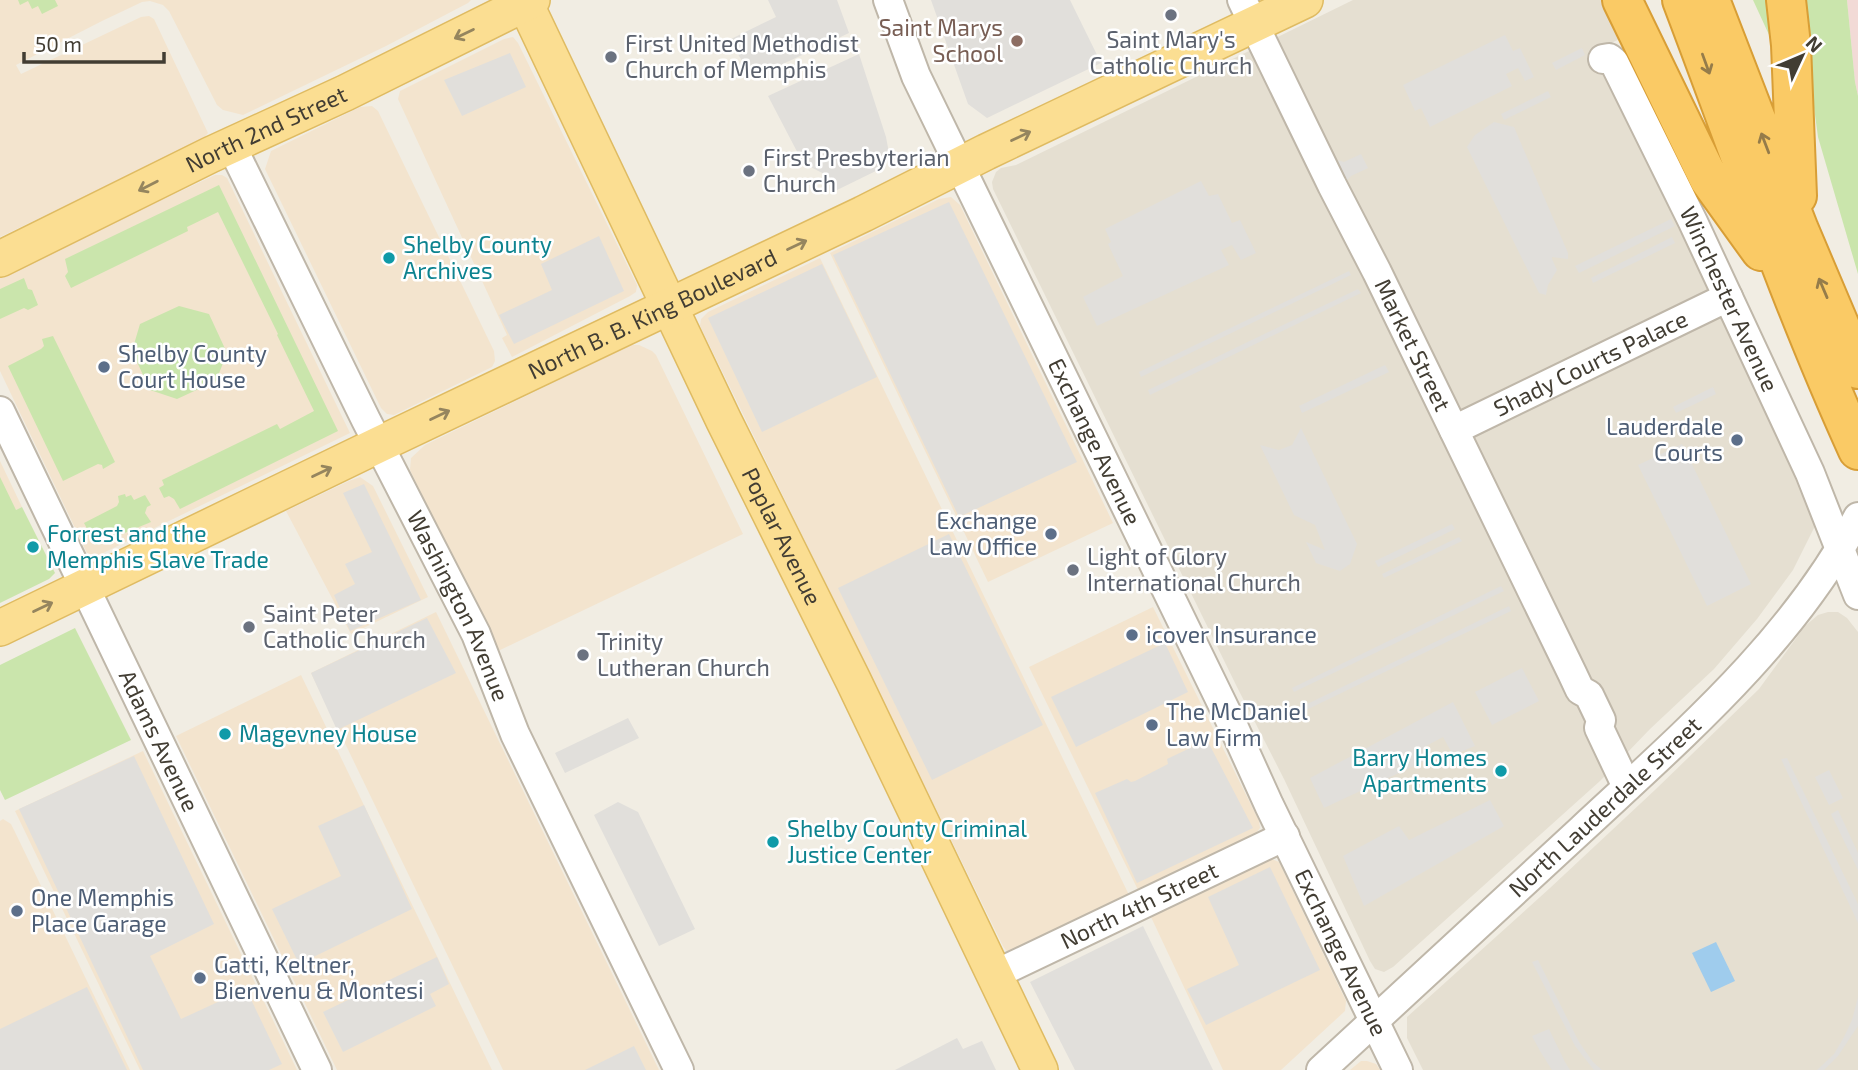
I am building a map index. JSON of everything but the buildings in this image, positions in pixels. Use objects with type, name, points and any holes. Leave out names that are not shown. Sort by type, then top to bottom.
[{"type":"highway","points":[[1622,0],[1709,179],[1844,366]]},
{"type":"highway","points":[[1682,0],[1790,289]]},
{"type":"highway","points":[[1710,0],[1799,230],[1844,366],[1858,450]]},
{"type":"highway","points":[[1787,0],[1799,230]]},
{"type":"main road","name":"North B. B. King Boulevard","points":[[0,628],[378,444],[863,214],[1248,12],[1305,0]]},
{"type":"main road","name":"North 2nd Street","points":[[0,259],[231,145],[345,93],[527,1]]},
{"type":"main road","name":"Poplar Avenue","points":[[527,1],[778,532],[853,680],[1041,1070]]},
{"type":"street","name":"Exchange Avenue","points":[[888,0],[916,76],[1236,730],[1398,1070]]},
{"type":"street","name":"Market Street","points":[[1248,12],[1580,690],[1589,695],[1601,720],[1599,728],[1627,787]]},
{"type":"street","name":"Winchester Avenue","points":[[1603,59],[1609,58],[1614,62],[1728,297],[1810,473],[1858,595]]},
{"type":"street","name":"Washington Avenue","points":[[231,145],[378,444],[476,634],[515,734],[679,1070]]},
{"type":"street","name":"Shady Courts Palace","points":[[1454,430],[1728,297]]},
{"type":"street","name":"Adams Avenue","points":[[0,411],[317,1070]]},
{"type":"street","name":"North Lauderdale Street","points":[[1321,1070],[1705,714],[1788,622],[1840,551],[1858,517]]},
{"type":"street","name":"North 4th Street","points":[[994,975],[1285,836]]},
{"type":"shaded area","points":[[0,0],[471,0],[386,46],[243,115],[223,110],[217,105],[169,11],[163,5],[150,1],[142,2],[102,21],[16,65],[21,74],[141,17],[149,16],[154,19],[208,133],[198,142],[0,237]]},
{"type":"shaded area","points":[[768,0],[837,0],[849,33],[753,78],[729,40],[776,17]]},
{"type":"shaded area","points":[[931,0],[1070,0],[1101,63],[987,118],[968,104]]},
{"type":"shaded area","points":[[1353,0],[1604,0],[1622,38],[1600,48],[1751,364],[1816,524],[1793,570],[1757,619],[1714,669],[1600,781],[1393,967],[1384,972],[1375,969],[1370,961],[1284,779],[993,189],[992,182],[1001,168],[1016,165]]},
{"type":"shaded area","points":[[1847,0],[1858,0],[1858,96],[1855,82]]},
{"type":"shaded area","points":[[1505,35],[1513,51],[1520,48],[1534,77],[1525,81],[1518,68],[1506,74],[1512,86],[1430,127],[1421,108],[1415,111],[1403,85]]},
{"type":"shaded area","points":[[513,37],[637,285],[636,292],[630,296],[512,357],[502,338],[507,335],[398,99],[400,91]]},
{"type":"shaded area","points":[[1582,48],[1585,55],[1556,70],[1552,63]]},
{"type":"shaded area","points":[[510,53],[526,87],[462,116],[444,80]]},
{"type":"shaded area","points":[[859,54],[889,153],[882,168],[835,191],[830,177],[803,163],[768,96]]},
{"type":"shaded area","points":[[1548,91],[1551,97],[1504,120],[1501,114]]},
{"type":"shaded area","points":[[372,106],[378,111],[494,351],[495,361],[492,367],[394,415],[387,414],[381,408],[265,169],[271,151],[360,107]]},
{"type":"shaded area","points":[[1494,122],[1514,127],[1568,253],[1568,259],[1552,257],[1557,270],[1548,285],[1546,295],[1539,293],[1467,147],[1475,135]]},
{"type":"shaded area","points":[[1361,154],[1368,168],[1347,180],[1337,160],[1344,162]]},
{"type":"shaded area","points":[[215,175],[227,178],[350,433],[99,555],[91,556],[87,553],[0,371],[0,276]]},
{"type":"shaded area","points":[[1201,181],[1209,196],[1218,194],[1232,223],[1240,220],[1256,253],[1241,260],[1232,245],[1221,250],[1229,265],[1097,326],[1083,297],[1123,276],[1108,244],[1111,242],[1105,229]]},
{"type":"shaded area","points":[[951,197],[960,205],[1113,523],[988,582],[830,253],[939,199]]},
{"type":"shaded area","points":[[949,202],[1077,462],[959,517],[833,255]]},
{"type":"shaded area","points":[[1671,219],[1675,226],[1579,273],[1575,266]]},
{"type":"shaded area","points":[[599,236],[624,291],[514,344],[499,315],[552,290],[541,264]]},
{"type":"shaded area","points":[[1672,237],[1675,243],[1593,283],[1591,278]]},
{"type":"shaded area","points":[[820,258],[1130,897],[1008,953],[700,326],[701,319],[708,312]]},
{"type":"shaded area","points":[[822,264],[877,377],[762,432],[708,318]]},
{"type":"shaded area","points":[[1349,271],[1351,275],[1141,377],[1139,372]]},
{"type":"shaded area","points":[[1358,289],[1361,293],[1150,395],[1148,390]]},
{"type":"shaded area","points":[[631,345],[639,345],[656,355],[743,534],[496,652],[410,470],[411,458],[425,445]]},
{"type":"shaded area","points":[[1385,365],[1389,372],[1302,413],[1299,406]]},
{"type":"shaded area","points":[[1713,387],[1716,394],[1676,413],[1673,407]]},
{"type":"shaded area","points":[[1301,428],[1357,544],[1350,564],[1340,571],[1316,563],[1306,542],[1325,550],[1315,525],[1294,515],[1260,445],[1279,450],[1292,445]]},
{"type":"shaded area","points":[[1682,444],[1751,584],[1707,606],[1638,465]]},
{"type":"shaded area","points":[[0,461],[22,507],[0,518]]},
{"type":"shaded area","points":[[360,477],[373,486],[428,597],[351,634],[286,511]]},
{"type":"shaded area","points":[[364,484],[421,600],[350,631],[334,595],[355,584],[345,564],[372,552],[343,493]]},
{"type":"shaded area","points":[[1452,524],[1455,529],[1378,567],[1375,561]]},
{"type":"shaded area","points":[[949,534],[1043,725],[932,780],[838,588]]},
{"type":"shaded area","points":[[1459,537],[1462,541],[1384,578],[1382,574]]},
{"type":"shaded area","points":[[1501,586],[1504,591],[1294,692],[1292,688]]},
{"type":"shaded area","points":[[1509,606],[1511,611],[1302,712],[1299,708]]},
{"type":"shaded area","points":[[1153,607],[1259,821],[1260,828],[1252,838],[1139,892],[1029,667]]},
{"type":"shaded area","points":[[436,612],[659,1070],[503,1070],[311,673]]},
{"type":"shaded area","points":[[1838,612],[1847,618],[1858,632],[1858,1070],[1423,1070],[1407,1038],[1407,1017],[1656,789],[1759,689],[1805,626],[1818,615]]},
{"type":"shaded area","points":[[427,618],[456,673],[337,730],[311,673]]},
{"type":"shaded area","points":[[1165,643],[1188,692],[1076,747],[1051,697]]},
{"type":"shaded area","points":[[1522,668],[1539,701],[1492,725],[1475,692]]},
{"type":"shaded area","points":[[301,675],[492,1070],[337,1070],[176,736]]},
{"type":"shaded area","points":[[1453,702],[1475,746],[1453,755],[1443,737],[1426,746],[1431,758],[1324,808],[1310,778]]},
{"type":"shaded area","points":[[628,718],[639,738],[565,773],[555,753]]},
{"type":"shaded area","points":[[1207,740],[1253,828],[1137,883],[1095,793],[1127,779],[1135,781],[1168,764],[1167,759]]},
{"type":"shaded area","points":[[143,751],[297,1070],[140,1070],[15,811]]},
{"type":"shaded area","points":[[134,756],[214,924],[150,956],[181,1019],[246,989],[282,1064],[269,1070],[143,1070],[19,809]]},
{"type":"shaded area","points":[[1787,758],[1858,904],[1858,923],[1781,759]]},
{"type":"shaded area","points":[[1829,770],[1843,798],[1829,805],[1815,777]]},
{"type":"shaded area","points":[[1490,800],[1504,826],[1364,906],[1343,856],[1399,826],[1409,840]]},
{"type":"shaded area","points":[[618,802],[638,812],[695,929],[659,946],[594,815]]},
{"type":"shaded area","points":[[364,805],[412,909],[299,964],[272,909],[341,876],[318,826]]},
{"type":"shaded area","points":[[1838,810],[1858,853],[1858,870],[1831,814]]},
{"type":"shaded area","points":[[3,819],[11,824],[130,1070],[0,1070],[0,821]]},
{"type":"shaded area","points":[[1266,859],[1279,862],[1346,1001],[1345,1011],[1281,1070],[1223,1070],[1151,917]]},
{"type":"shaded area","points":[[1270,867],[1320,970],[1206,1025],[1187,989],[1239,965],[1208,897]]},
{"type":"shaded area","points":[[1143,926],[1213,1070],[1075,1070],[1030,982]]},
{"type":"shaded area","points":[[437,957],[449,984],[430,994],[436,1006],[343,1052],[323,1012]]},
{"type":"shaded area","points":[[1538,960],[1579,1042],[1602,1070],[1594,1070],[1575,1046],[1532,962]]},
{"type":"shaded area","points":[[87,987],[127,1070],[0,1070],[0,1029]]},
{"type":"shaded area","points":[[1858,997],[1858,1026],[1838,1056],[1824,1070],[1817,1070],[1834,1054],[1844,1037]]},
{"type":"shaded area","points":[[1549,1029],[1570,1070],[1552,1070],[1532,1036]]},
{"type":"shaded area","points":[[957,1038],[963,1049],[982,1041],[996,1070],[895,1070]]},
{"type":"shaded area","points":[[634,1046],[646,1070],[585,1070]]},
{"type":"shaded area","points":[[1361,1061],[1376,1064],[1380,1070],[1350,1070]]},
{"type":"green space","points":[[18,0],[55,0],[58,6],[42,14],[38,6],[32,9],[28,1],[20,5]]},
{"type":"green space","points":[[1753,0],[1773,0],[1776,50]]},
{"type":"green space","points":[[1803,0],[1847,0],[1858,96],[1858,274],[1818,137],[1807,56]]},
{"type":"green space","points":[[219,185],[338,431],[180,509],[174,499],[169,496],[164,498],[159,488],[164,485],[162,480],[277,424],[280,429],[314,411],[218,212],[187,227],[188,231],[71,288],[65,276],[68,272],[65,259]]},
{"type":"green space","points":[[24,278],[38,305],[0,319],[0,289]]},
{"type":"green space","points":[[179,306],[209,314],[227,353],[216,381],[177,399],[150,390],[132,351],[140,324]]},
{"type":"green space","points":[[53,336],[115,462],[103,469],[102,465],[98,464],[63,481],[8,366],[41,349],[44,346],[42,339]]},
{"type":"green space","points":[[0,477],[16,510],[22,507],[55,573],[49,579],[0,603]]},
{"type":"green space","points":[[125,494],[126,497],[131,495],[134,500],[145,495],[151,505],[145,513],[151,522],[96,545],[84,523],[117,506],[118,496]]},
{"type":"green space","points":[[75,628],[131,740],[5,800],[0,790],[0,665]]},
{"type":"water","points":[[1716,942],[1735,981],[1711,992],[1692,953]]},
{"type":"place","name":"Saint Mary's Catholic Church","points":[[1171,15]]},
{"type":"place","name":"Saint Marys School","points":[[1017,41]]},
{"type":"place","name":"First United Methodist Church of Memphis","points":[[611,57]]},
{"type":"place","name":"First Presbyterian Church","points":[[749,171]]},
{"type":"place","name":"Shelby County Archives","points":[[389,258]]},
{"type":"place","name":"Shelby County Court House","points":[[104,367]]},
{"type":"place","name":"Lauderdale Courts","points":[[1737,440]]},
{"type":"place","name":"Exchange Law Office","points":[[1051,534]]},
{"type":"place","name":"Forrest and the Memphis Slave Trade","points":[[33,547]]},
{"type":"place","name":"Light of Glory International Church","points":[[1073,570]]},
{"type":"place","name":"Saint Peter Catholic Church","points":[[249,627]]},
{"type":"place","name":"icover Insurance","points":[[1132,635]]},
{"type":"place","name":"Trinity Lutheran Church","points":[[583,655]]},
{"type":"place","name":"The McDaniel Law Firm","points":[[1152,725]]},
{"type":"place","name":"Magevney House","points":[[225,734]]},
{"type":"place","name":"Barry Homes Apartments","points":[[1501,771]]},
{"type":"place","name":"Shelby County Criminal Justice Center","points":[[773,842]]},
{"type":"place","name":"One Memphis Place Garage","points":[[17,911]]},
{"type":"place","name":"Gatti, Keltner, Bienvenu & Montesi","points":[[200,978]]}]
